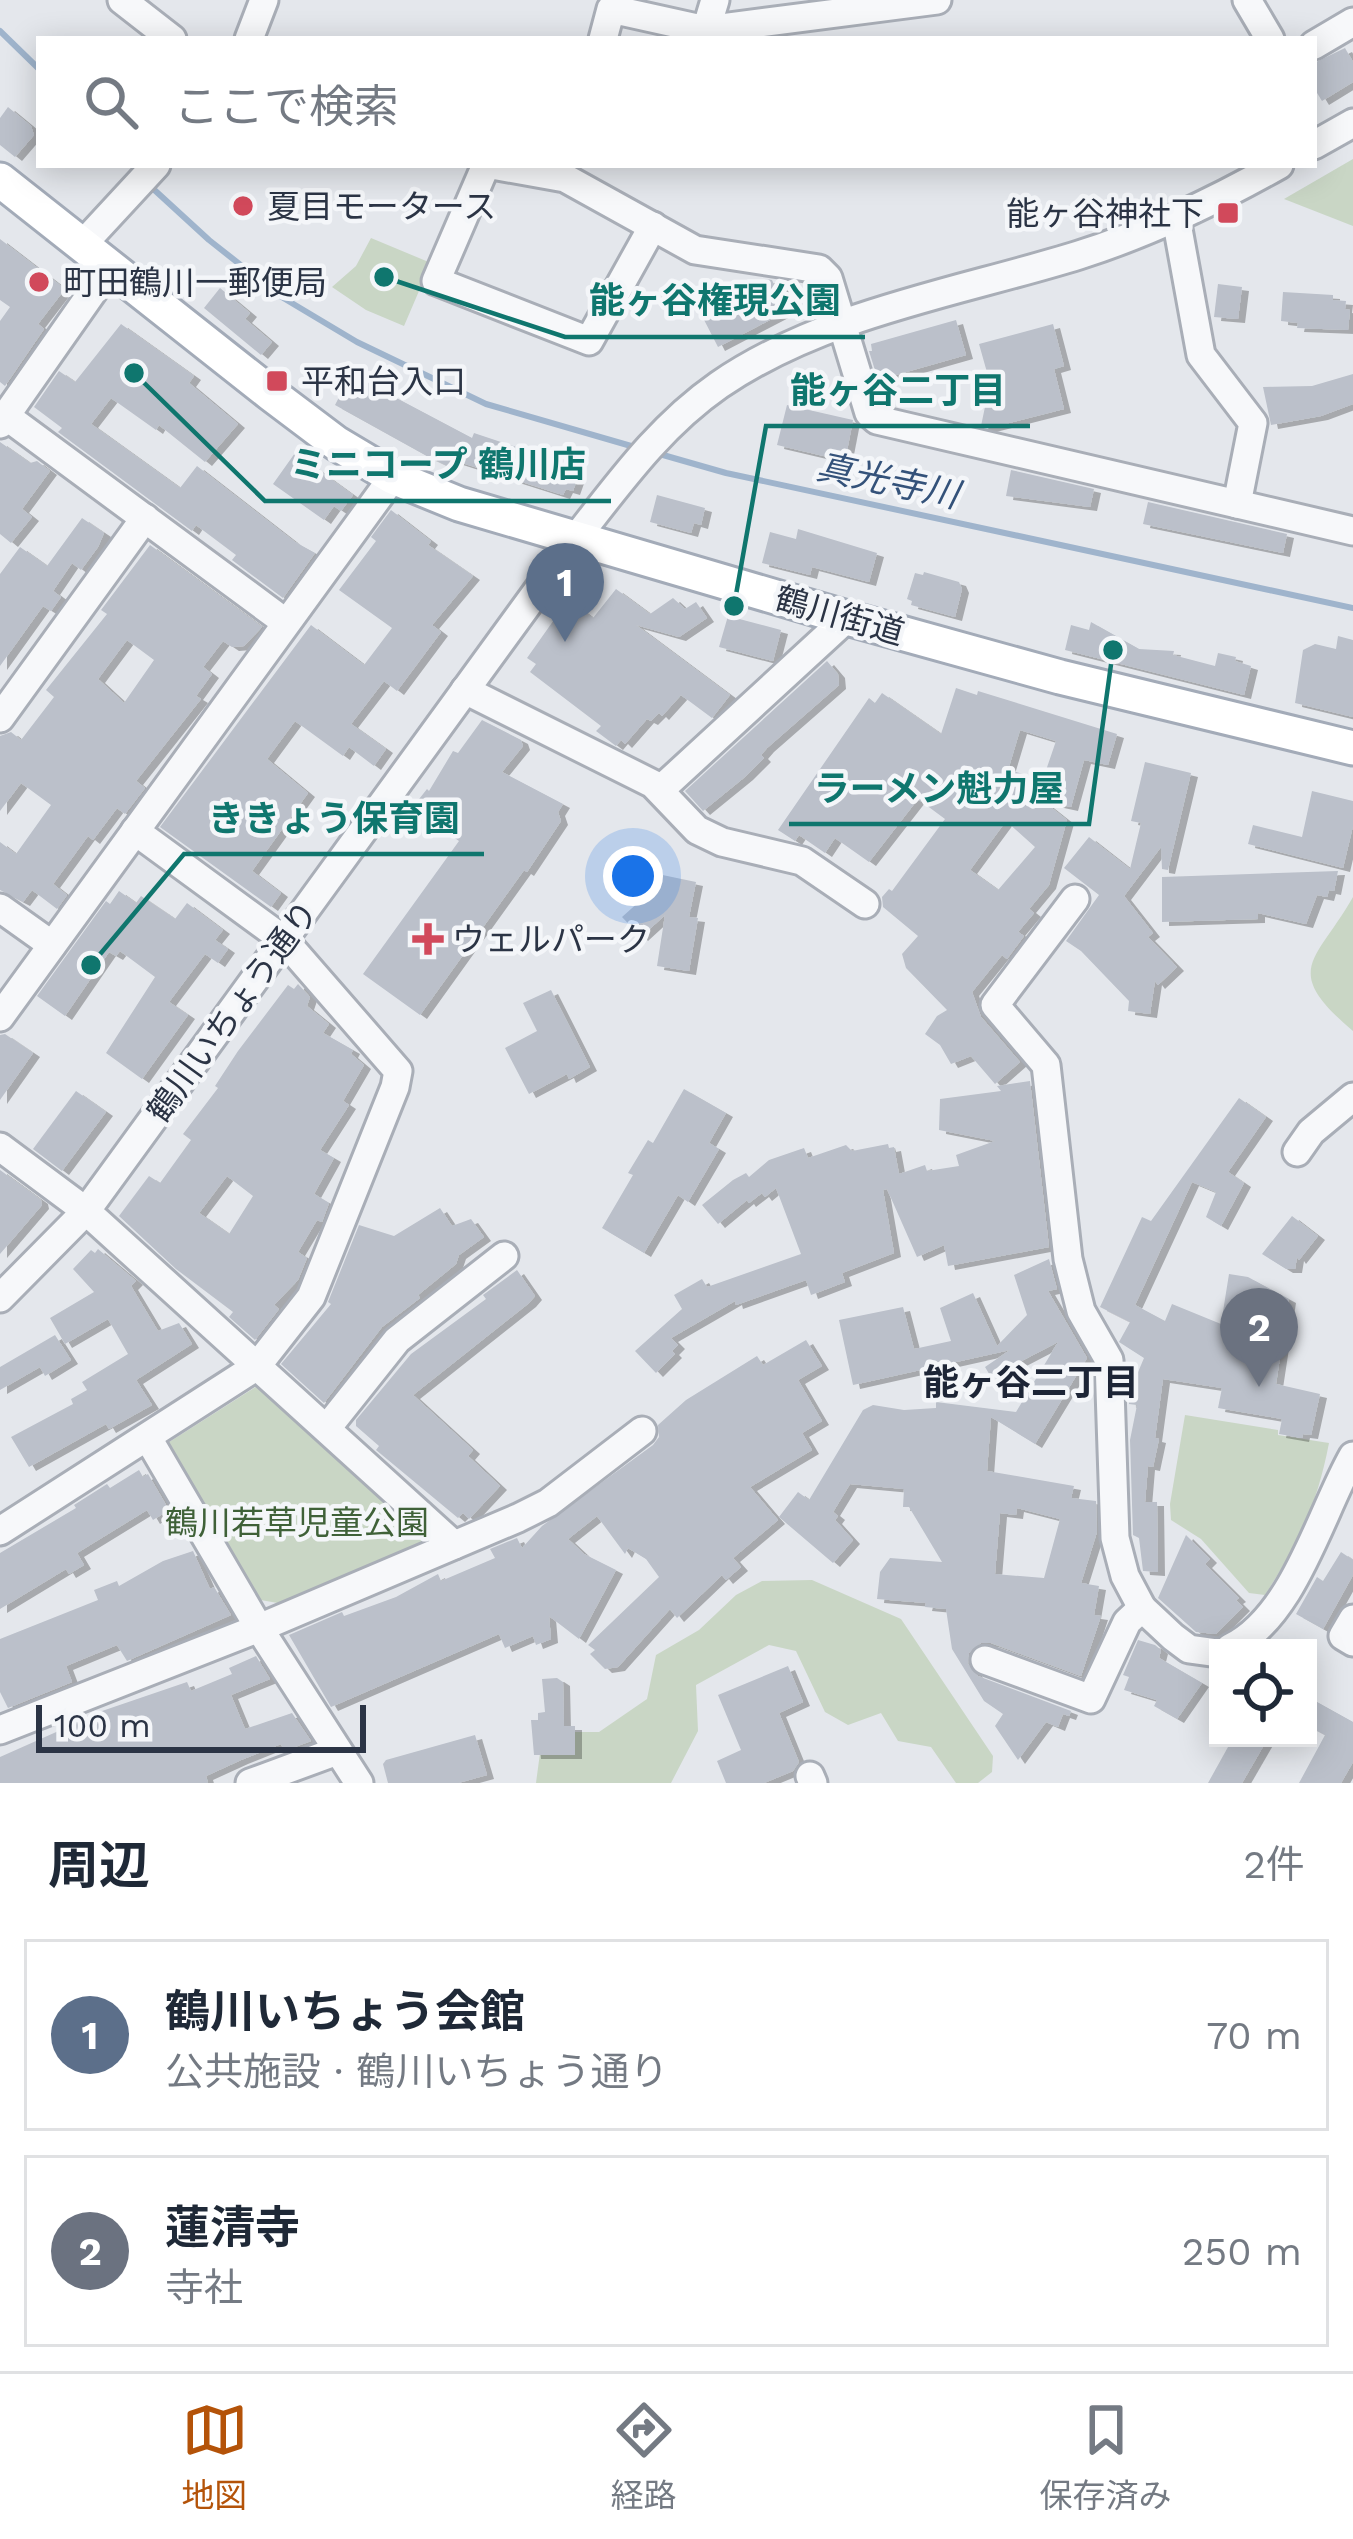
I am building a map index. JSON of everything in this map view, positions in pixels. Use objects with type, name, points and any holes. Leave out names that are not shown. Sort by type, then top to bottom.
[{"type":"main road","name":"鶴川街道","points":[[0,180],[336,443],[393,477],[459,504],[847,618],[1060,677],[1353,748]]},
{"type":"street","points":[[122,0],[168,36]]},
{"type":"street","points":[[250,36],[264,0]]},
{"type":"street","points":[[706,30],[716,0]]},
{"type":"street","points":[[604,36],[611,9],[706,30],[938,0]]},
{"type":"street","points":[[1246,0],[1268,36]]},
{"type":"street","points":[[1317,43],[1353,22]]},
{"type":"street","points":[[1317,143],[1353,123]]},
{"type":"street","points":[[82,245],[154,168]]},
{"type":"street","points":[[488,168],[436,281],[589,341],[652,226]]},
{"type":"street","points":[[530,168],[570,171],[695,250],[819,269],[828,278],[869,413],[877,420],[1353,530]]},
{"type":"street","name":"鶴川いちょう通り","points":[[0,1298],[86,1211],[576,538],[662,433],[747,368],[843,326],[1084,254],[1176,218],[1273,168]]},
{"type":"street","points":[[1176,218],[1201,355],[1252,423],[1237,504]]},
{"type":"street","points":[[110,267],[3,420],[285,622]]},
{"type":"street","points":[[0,1017],[393,477]]},
{"type":"street","points":[[0,718],[145,518]]},
{"type":"street","points":[[660,790],[847,618]]},
{"type":"street","points":[[465,690],[660,790],[697,830],[722,842],[802,861],[865,904]]},
{"type":"street","points":[[0,1531],[257,1366],[311,1298],[398,1071],[284,940],[135,832]]},
{"type":"street","points":[[1075,899],[995,1005],[1046,1065],[1068,1258],[1081,1311],[1109,1360],[1114,1538],[1125,1576],[1142,1609],[1189,1649],[1209,1652]]},
{"type":"street","points":[[0,908],[52,945]]},
{"type":"street","points":[[1297,1152],[1311,1132],[1353,1097]]},
{"type":"street","points":[[0,1147],[86,1211],[454,1545]]},
{"type":"street","points":[[327,1428],[397,1340],[504,1256]]},
{"type":"street","points":[[0,1730],[259,1628],[548,1502],[642,1431]]},
{"type":"street","points":[[148,1438],[259,1628],[359,1783]]},
{"type":"street","points":[[1243,1639],[1263,1625],[1318,1539],[1332,1496],[1353,1456]]},
{"type":"street","points":[[985,1660],[1091,1699],[1126,1622],[1142,1609]]},
{"type":"street","points":[[1353,1619],[1343,1636],[1353,1642]]},
{"type":"street","points":[[250,1783],[338,1750]]},
{"type":"green space","points":[[1353,159],[1353,226],[1284,199]]},
{"type":"green space","points":[[371,238],[431,263],[404,326],[366,310],[332,287],[356,266]]},
{"type":"green space","points":[[1353,897],[1353,1031],[1317,993],[1311,978],[1317,952]]},
{"type":"green space","name":"鶴川若草児童公園","points":[[257,1386],[424,1538],[420,1550],[289,1605],[255,1599],[166,1444]]},
{"type":"green space","points":[[1185,1415],[1329,1443],[1305,1522],[1265,1595],[1249,1593],[1201,1539],[1171,1520]]},
{"type":"green space","points":[[812,1580],[901,1619],[993,1756],[992,1772],[978,1783],[956,1783],[931,1747],[898,1741],[881,1713],[848,1725],[825,1712],[796,1651],[769,1645],[696,1685],[698,1731],[671,1783],[536,1783],[540,1753],[571,1732],[599,1732],[647,1699],[656,1655],[699,1630],[736,1595],[762,1581]]},
{"type":"building","points":[[1345,48],[1353,62],[1353,82],[1322,101],[1317,93],[1317,62]]},
{"type":"building","points":[[8,107],[31,126],[34,135],[15,157],[0,145],[0,118]]},
{"type":"building","points":[[0,239],[65,289],[38,324],[44,329],[5,386],[0,382],[0,321],[10,307],[0,300]]},
{"type":"building","points":[[766,279],[776,289],[783,285],[795,307],[718,347],[701,314]]},
{"type":"building","points":[[1218,284],[1242,287],[1238,319],[1214,317]]},
{"type":"building","points":[[220,288],[250,313],[245,319],[272,342],[261,355],[204,308]]},
{"type":"building","points":[[1283,292],[1333,295],[1333,300],[1346,301],[1348,330],[1297,328],[1298,323],[1281,321]]},
{"type":"building","points":[[956,320],[966,355],[878,380],[871,344]]},
{"type":"building","points":[[121,324],[194,376],[189,383],[238,424],[205,462],[159,425],[156,430],[111,398],[91,424],[180,488],[197,466],[315,553],[283,598],[232,560],[236,555],[196,525],[192,531],[58,432],[62,428],[34,407],[59,371],[75,382]]},
{"type":"building","points":[[1053,324],[1064,366],[1054,369],[1064,409],[981,426],[990,383],[979,344]]},
{"type":"building","points":[[351,374],[472,438],[474,433],[574,466],[572,472],[579,474],[573,491],[566,489],[563,495],[456,461],[452,468],[427,456],[335,405]]},
{"type":"building","points":[[1353,374],[1353,404],[1321,416],[1271,425],[1263,387],[1312,386]]},
{"type":"building","points":[[787,405],[853,420],[845,461],[777,445]]},
{"type":"building","points":[[0,442],[50,471],[22,509],[32,517],[11,543],[0,534]]},
{"type":"building","points":[[295,453],[353,495],[341,511],[334,506],[324,520],[273,484]]},
{"type":"building","points":[[1011,470],[1094,489],[1090,507],[1006,496]]},
{"type":"building","points":[[657,495],[705,508],[701,525],[694,523],[691,533],[650,522]]},
{"type":"building","points":[[1148,502],[1287,534],[1283,553],[1143,524]]},
{"type":"building","points":[[391,510],[431,541],[428,545],[473,576],[432,625],[441,632],[397,691],[384,681],[351,724],[386,749],[374,766],[349,747],[343,756],[295,721],[267,759],[308,793],[252,871],[281,893],[271,907],[160,827],[311,625],[364,665],[392,628],[339,590],[376,541],[371,537]]},
{"type":"building","points":[[82,518],[104,533],[98,547],[81,570],[72,563],[53,591],[61,597],[51,611],[43,606],[0,666],[0,574],[20,547],[47,566]]},
{"type":"building","points":[[798,529],[877,553],[869,582],[812,567],[810,575],[762,563],[770,532],[796,539]]},
{"type":"building","points":[[150,545],[262,627],[244,646],[232,647],[223,641],[203,667],[212,674],[196,696],[201,699],[136,781],[145,788],[125,814],[117,808],[93,840],[88,836],[53,884],[67,895],[57,909],[32,890],[23,902],[0,890],[0,842],[16,854],[51,805],[21,783],[0,811],[0,736],[11,732],[21,740],[54,697],[46,690],[107,614],[101,610]],"holes":[[[127,640],[154,660],[124,703],[98,679]]]},
{"type":"building","points":[[915,573],[959,582],[962,589],[955,617],[911,605],[907,599]]},
{"type":"building","points":[[616,589],[650,614],[673,598],[685,609],[696,602],[707,618],[679,637],[636,625],[730,695],[712,718],[681,695],[662,716],[647,719],[625,744],[621,740],[616,746],[596,731],[601,726],[530,672],[536,664],[527,658],[568,600],[593,618]]},
{"type":"building","points":[[728,616],[781,630],[773,661],[719,647]]},
{"type":"building","points":[[1091,622],[1139,649],[1174,651],[1173,655],[1215,666],[1218,653],[1236,657],[1235,661],[1251,666],[1244,695],[1065,650],[1071,625],[1089,630]]},
{"type":"building","points":[[1338,636],[1353,640],[1353,717],[1295,703],[1303,650],[1315,644],[1336,649]]},
{"type":"building","points":[[827,661],[838,674],[839,685],[703,811],[685,791]]},
{"type":"building","points":[[956,688],[1117,734],[1108,765],[1084,760],[1071,807],[1043,801],[1067,820],[1049,885],[1029,909],[1034,913],[1018,932],[1024,936],[972,992],[981,1017],[1020,1062],[995,1084],[971,1056],[951,1064],[940,1045],[925,1034],[947,1010],[906,968],[902,954],[918,936],[883,907],[882,897],[892,891],[945,819],[918,799],[869,862],[835,838],[825,853],[799,835],[795,841],[778,830],[869,698],[875,703],[882,693],[941,734]],"holes":[[[1020,730],[1056,741],[1043,779],[1008,770]],[[1006,821],[1035,847],[998,890],[970,870]]]},
{"type":"building","points":[[482,720],[521,740],[523,746],[502,772],[563,804],[558,812],[561,821],[420,1015],[363,974],[459,841],[412,808]]},
{"type":"building","points":[[1145,762],[1191,773],[1168,870],[1162,869],[1161,847],[1124,896],[1153,933],[1148,937],[1177,967],[1158,985],[1155,981],[1150,1014],[1128,1011],[1129,1001],[1066,941],[1099,895],[1064,868],[1089,837],[1130,869],[1141,823],[1131,821]]},
{"type":"building","points":[[1312,791],[1353,801],[1353,826],[1343,868],[1248,844],[1253,825],[1302,837]]},
{"type":"building","points":[[1338,871],[1334,891],[1329,890],[1327,897],[1317,895],[1306,924],[1258,913],[1258,919],[1162,922],[1162,877]]},
{"type":"building","points":[[653,873],[696,882],[689,917],[698,918],[689,971],[657,966],[665,915],[641,937],[622,917],[650,892]]},
{"type":"building","points":[[119,891],[136,903],[141,896],[175,919],[187,903],[223,930],[215,940],[228,949],[218,963],[205,954],[169,1002],[188,1015],[142,1079],[106,1053],[155,977],[120,951],[116,956],[109,952],[65,1016],[37,996],[106,901],[110,904]]},
{"type":"building","points":[[298,984],[310,997],[307,1006],[329,1024],[323,1033],[353,1050],[351,1054],[364,1065],[343,1101],[349,1105],[320,1150],[334,1158],[314,1194],[329,1203],[322,1222],[317,1220],[298,1252],[307,1258],[298,1280],[274,1305],[279,1309],[255,1340],[229,1317],[233,1312],[176,1269],[119,1216],[149,1176],[160,1183],[191,1140],[183,1134],[218,1088],[238,1051],[288,985],[294,989]],"holes":[[[227,1176],[253,1196],[229,1234],[199,1213]]]},
{"type":"building","points":[[551,990],[590,1067],[529,1094],[505,1048],[537,1031],[523,1003]]},
{"type":"building","points":[[0,1035],[33,1053],[0,1100]]},
{"type":"building","points":[[1030,1081],[1049,1247],[948,1266],[944,1245],[917,1257],[887,1189],[883,1190],[894,1253],[842,1273],[845,1282],[811,1295],[806,1280],[736,1305],[735,1301],[671,1338],[678,1345],[672,1351],[675,1354],[656,1373],[635,1351],[682,1309],[674,1295],[702,1279],[707,1287],[801,1254],[776,1188],[765,1197],[762,1193],[747,1200],[718,1224],[702,1205],[733,1180],[746,1173],[749,1177],[769,1160],[804,1148],[808,1158],[846,1145],[852,1151],[894,1147],[899,1174],[925,1165],[927,1171],[959,1166],[956,1155],[995,1141],[939,1130],[940,1099],[1001,1091],[997,1086]]},
{"type":"building","points":[[684,1089],[726,1113],[709,1143],[719,1149],[688,1202],[678,1195],[644,1253],[602,1228],[633,1175],[628,1173],[648,1140],[653,1143]]},
{"type":"building","points":[[76,1091],[106,1112],[62,1171],[33,1149]]},
{"type":"building","points":[[1239,1098],[1266,1117],[1228,1172],[1244,1183],[1221,1226],[1206,1217],[1216,1192],[1192,1182],[1135,1305],[1165,1321],[1172,1304],[1221,1324],[1229,1274],[1248,1277],[1289,1299],[1276,1384],[1320,1394],[1311,1435],[1302,1438],[1279,1434],[1282,1419],[1218,1408],[1222,1388],[1163,1379],[1155,1438],[1159,1439],[1153,1467],[1148,1466],[1145,1502],[1157,1502],[1158,1572],[1143,1571],[1139,1538],[1133,1535],[1130,1440],[1137,1405],[1129,1404],[1128,1383],[1133,1384],[1144,1358],[1119,1342],[1130,1322],[1100,1307],[1142,1217],[1151,1221]]},
{"type":"building","points":[[0,1170],[42,1205],[0,1254]]},
{"type":"building","points":[[440,1208],[452,1226],[471,1219],[484,1237],[382,1327],[324,1403],[281,1364],[331,1304],[359,1225],[394,1236]]},
{"type":"building","points":[[1292,1216],[1318,1236],[1299,1260],[1297,1257],[1295,1269],[1286,1269],[1262,1254]]},
{"type":"building","points":[[98,1249],[136,1281],[131,1286],[158,1331],[179,1323],[192,1344],[136,1380],[152,1405],[109,1429],[106,1424],[29,1467],[11,1437],[73,1404],[71,1399],[87,1390],[82,1382],[128,1354],[108,1319],[65,1344],[50,1318],[94,1292],[73,1269]]},
{"type":"building","points":[[1049,1259],[1057,1289],[1048,1291],[1087,1358],[1035,1444],[991,1417],[987,1471],[1074,1486],[1071,1498],[1096,1501],[1097,1532],[1081,1583],[1099,1586],[1094,1615],[1101,1616],[1081,1676],[991,1643],[981,1643],[969,1653],[968,1664],[978,1676],[1071,1711],[1069,1716],[1063,1714],[1058,1727],[1046,1722],[1018,1760],[995,1726],[1003,1714],[984,1701],[952,1649],[946,1609],[877,1599],[880,1572],[890,1558],[942,1562],[909,1507],[903,1507],[904,1489],[850,1484],[833,1512],[853,1540],[833,1563],[779,1517],[798,1492],[809,1500],[863,1410],[873,1405],[904,1410],[936,1408],[936,1402],[1016,1412],[1058,1342],[991,1377],[985,1367],[1010,1350],[853,1385],[839,1320],[903,1307],[914,1349],[951,1341],[940,1308],[973,1293],[997,1346],[1027,1315],[1014,1275]],"holes":[[[1017,1508],[1060,1519],[1044,1578],[995,1574],[1000,1513],[1016,1515]]]},
{"type":"building","points":[[517,1270],[535,1296],[413,1395],[473,1450],[468,1456],[500,1486],[469,1519],[463,1513],[458,1518],[376,1450],[379,1446],[356,1426],[356,1420],[411,1354]]},
{"type":"building","points":[[55,1335],[71,1360],[45,1376],[40,1367],[0,1390],[0,1367]]},
{"type":"building","points":[[806,1340],[822,1366],[798,1380],[822,1421],[802,1433],[812,1450],[750,1487],[778,1520],[733,1558],[741,1567],[726,1580],[722,1575],[677,1618],[670,1609],[618,1667],[605,1669],[588,1645],[659,1577],[646,1559],[628,1548],[625,1554],[597,1516],[568,1539],[584,1554],[616,1570],[579,1639],[549,1616],[551,1639],[536,1645],[533,1636],[505,1648],[499,1634],[331,1707],[289,1635],[342,1612],[344,1616],[396,1597],[438,1574],[441,1581],[495,1558],[490,1549],[517,1538],[522,1548],[542,1526],[653,1445],[659,1437],[658,1425],[686,1400],[757,1356],[763,1365]]},
{"type":"building","points":[[139,1470],[143,1477],[148,1474],[169,1510],[153,1520],[147,1510],[77,1553],[84,1565],[69,1574],[66,1569],[0,1609],[0,1553],[107,1484],[110,1488]]},
{"type":"building","points":[[1186,1535],[1210,1559],[1205,1564],[1243,1607],[1216,1634],[1196,1632],[1158,1598]]},
{"type":"building","points":[[193,1551],[210,1589],[214,1587],[231,1615],[127,1661],[117,1645],[66,1666],[72,1682],[8,1708],[0,1692],[0,1639],[98,1600],[94,1590],[117,1581],[119,1586],[163,1561]]},
{"type":"building","points":[[1341,1552],[1353,1560],[1353,1575],[1323,1629],[1296,1614],[1317,1577],[1323,1581]]},
{"type":"building","points":[[1138,1640],[1155,1645],[1161,1650],[1159,1658],[1202,1683],[1177,1719],[1154,1706],[1157,1700],[1124,1690],[1129,1677],[1123,1675]]},
{"type":"building","points":[[256,1656],[270,1679],[231,1695],[245,1729],[292,1713],[311,1741],[284,1751],[281,1744],[241,1760],[206,1776],[208,1783],[0,1783],[0,1757],[63,1729],[61,1725],[187,1682],[191,1691],[232,1674],[229,1668]]},
{"type":"building","points":[[788,1666],[803,1702],[779,1713],[799,1762],[793,1771],[764,1783],[726,1783],[717,1761],[741,1750],[718,1695]]},
{"type":"building","points":[[542,1679],[563,1682],[564,1726],[575,1726],[575,1755],[534,1755],[531,1720],[545,1712]]},
{"type":"building","points":[[1317,1702],[1353,1722],[1353,1762],[1341,1783],[1299,1783],[1325,1735],[1317,1731]]},
{"type":"building","points":[[475,1735],[487,1775],[458,1783],[388,1783],[386,1760]]},
{"type":"building","points":[[1228,1747],[1263,1747],[1242,1783],[1208,1783]]},
{"type":"waterway","name":"真光寺川","points":[[0,31],[36,66]]},
{"type":"waterway","name":"真光寺川","points":[[149,185],[280,296],[357,342],[486,404],[638,448]]},
{"type":"waterway","name":"真光寺川","points":[[656,453],[726,473],[1353,608]]},
{"type":"place","name":"夏目モータース","points":[[243,206]]},
{"type":"place","name":"能ヶ谷神社下","points":[[1228,213]]},
{"type":"place","name":"能ヶ谷権現公園","points":[[384,277]]},
{"type":"place","name":"町田鶴川一郵便局","points":[[39,282]]},
{"type":"place","name":"ミニコープ 鶴川店","points":[[134,373]]},
{"type":"place","name":"平和台入口","points":[[277,381]]},
{"type":"place","name":"能ヶ谷二丁目","points":[[734,606]]},
{"type":"place","name":"鶴川いちょう会館","points":[[565,642]]},
{"type":"place","name":"ラーメン魁力屋","points":[[1113,650]]},
{"type":"place","name":"ウェルパーク","points":[[428,939]]},
{"type":"place","name":"ききょう保育園","points":[[91,965]]},
{"type":"place","name":"蓮清寺","points":[[1259,1387]]},
{"type":"district","name":"能ヶ谷二丁目","points":[[1031,1382]]}]
